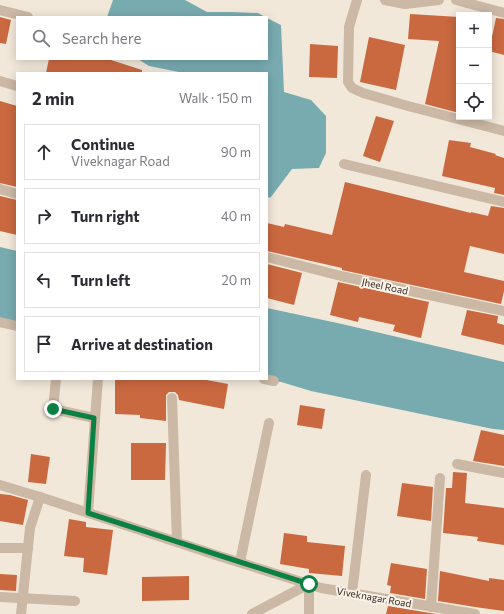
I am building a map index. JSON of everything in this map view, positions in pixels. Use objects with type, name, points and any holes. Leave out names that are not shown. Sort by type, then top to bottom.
[{"type":"street","points":[[357,0],[349,27],[348,82],[352,88],[363,93],[408,106],[504,131]]},
{"type":"street","points":[[386,0],[405,4],[439,0]]},
{"type":"street","points":[[456,0],[504,12]]},
{"type":"street","points":[[0,10],[24,16]]},
{"type":"street","points":[[0,81],[16,86]]},
{"type":"street","points":[[344,164],[504,202]]},
{"type":"street","points":[[0,189],[16,194]]},
{"type":"street","name":"Jheel Road","points":[[268,257],[341,276],[504,311]]},
{"type":"street","points":[[0,322],[16,326]]},
{"type":"street","points":[[56,380],[53,409],[94,418]]},
{"type":"street","points":[[88,513],[98,380]]},
{"type":"street","points":[[172,398],[178,542]]},
{"type":"street","points":[[240,562],[270,423]]},
{"type":"street","points":[[457,464],[504,473]]},
{"type":"street","points":[[352,593],[366,475]]},
{"type":"street","points":[[432,607],[440,478]]},
{"type":"street","name":"Viveknagar Road","points":[[0,485],[321,588],[475,614]]},
{"type":"street","points":[[21,614],[30,528],[40,497]]},
{"type":"street","points":[[0,548],[28,548]]},
{"type":"street","points":[[252,614],[309,584],[309,614]]},
{"type":"street","points":[[0,597],[23,597],[75,601]]},
{"type":"water","points":[[113,0],[185,0],[207,12],[258,13],[263,16],[107,16]]},
{"type":"water","points":[[268,18],[281,25],[284,92],[311,100],[326,116],[326,153],[319,168],[292,169],[271,197],[268,198],[268,72],[179,72],[149,66],[140,60],[268,60]]},
{"type":"water","points":[[0,247],[16,251],[16,322],[0,319]]},
{"type":"water","points":[[268,308],[504,362],[504,430],[311,391],[281,382],[265,380],[268,380]]},
{"type":"building","points":[[410,14],[456,17],[456,112],[425,104],[439,41],[408,39]]},
{"type":"building","points":[[0,17],[11,20],[6,44],[0,43]]},
{"type":"building","points":[[496,18],[504,19],[504,55],[492,52],[492,37]]},
{"type":"building","points":[[369,37],[405,45],[396,90],[360,82]]},
{"type":"building","points":[[310,44],[338,46],[337,78],[309,77]]},
{"type":"building","points":[[49,60],[111,60],[142,70],[142,72],[46,72]]},
{"type":"building","points":[[0,101],[16,106],[16,187],[0,183]]},
{"type":"building","points":[[376,116],[394,121],[380,162],[363,156]]},
{"type":"building","points":[[449,140],[471,143],[470,147],[496,154],[495,155],[504,158],[504,195],[494,193],[495,188],[442,176]]},
{"type":"building","points":[[345,182],[488,216],[491,206],[504,208],[504,254],[470,246],[464,272],[504,281],[504,291],[501,304],[342,270],[342,268],[268,251],[268,223],[284,227],[285,224],[332,235]]},
{"type":"building","points":[[0,196],[16,200],[16,235],[0,231]]},
{"type":"building","points":[[268,264],[302,273],[294,305],[268,298]]},
{"type":"building","points":[[338,282],[429,302],[421,338],[393,331],[395,325],[359,317],[358,322],[330,315]]},
{"type":"building","points":[[467,310],[498,316],[497,323],[504,325],[504,345],[461,335]]},
{"type":"building","points":[[115,380],[206,380],[228,384],[224,409],[179,400],[178,395],[175,392],[169,392],[166,395],[166,421],[140,418],[140,415],[115,414]]},
{"type":"building","points":[[300,405],[325,409],[322,429],[297,425]]},
{"type":"building","points":[[481,430],[504,435],[504,466],[473,461]]},
{"type":"building","points":[[131,443],[166,443],[165,480],[131,480]]},
{"type":"building","points":[[31,454],[50,457],[46,484],[28,482]]},
{"type":"building","points":[[453,472],[467,473],[465,503],[504,508],[504,545],[477,541],[478,537],[443,533],[446,488],[452,488]]},
{"type":"building","points":[[402,483],[433,487],[431,521],[397,516]]},
{"type":"building","points":[[0,494],[28,500],[23,525],[0,521]]},
{"type":"building","points":[[69,519],[86,522],[86,527],[113,530],[107,575],[83,572],[84,558],[64,556]]},
{"type":"building","points":[[284,533],[307,536],[307,542],[345,546],[342,576],[309,573],[309,569],[280,564]]},
{"type":"building","points":[[391,563],[427,569],[425,599],[390,593],[391,586],[387,585]]},
{"type":"building","points":[[440,571],[489,581],[489,578],[504,580],[504,611],[438,601]]},
{"type":"building","points":[[0,574],[17,575],[16,591],[0,590]]},
{"type":"building","points":[[189,576],[189,600],[142,601],[142,577]]},
{"type":"building","points":[[388,606],[436,614],[386,614]]},
{"type":"route","points":[[53,409],[94,418],[88,513],[309,584]]}]
